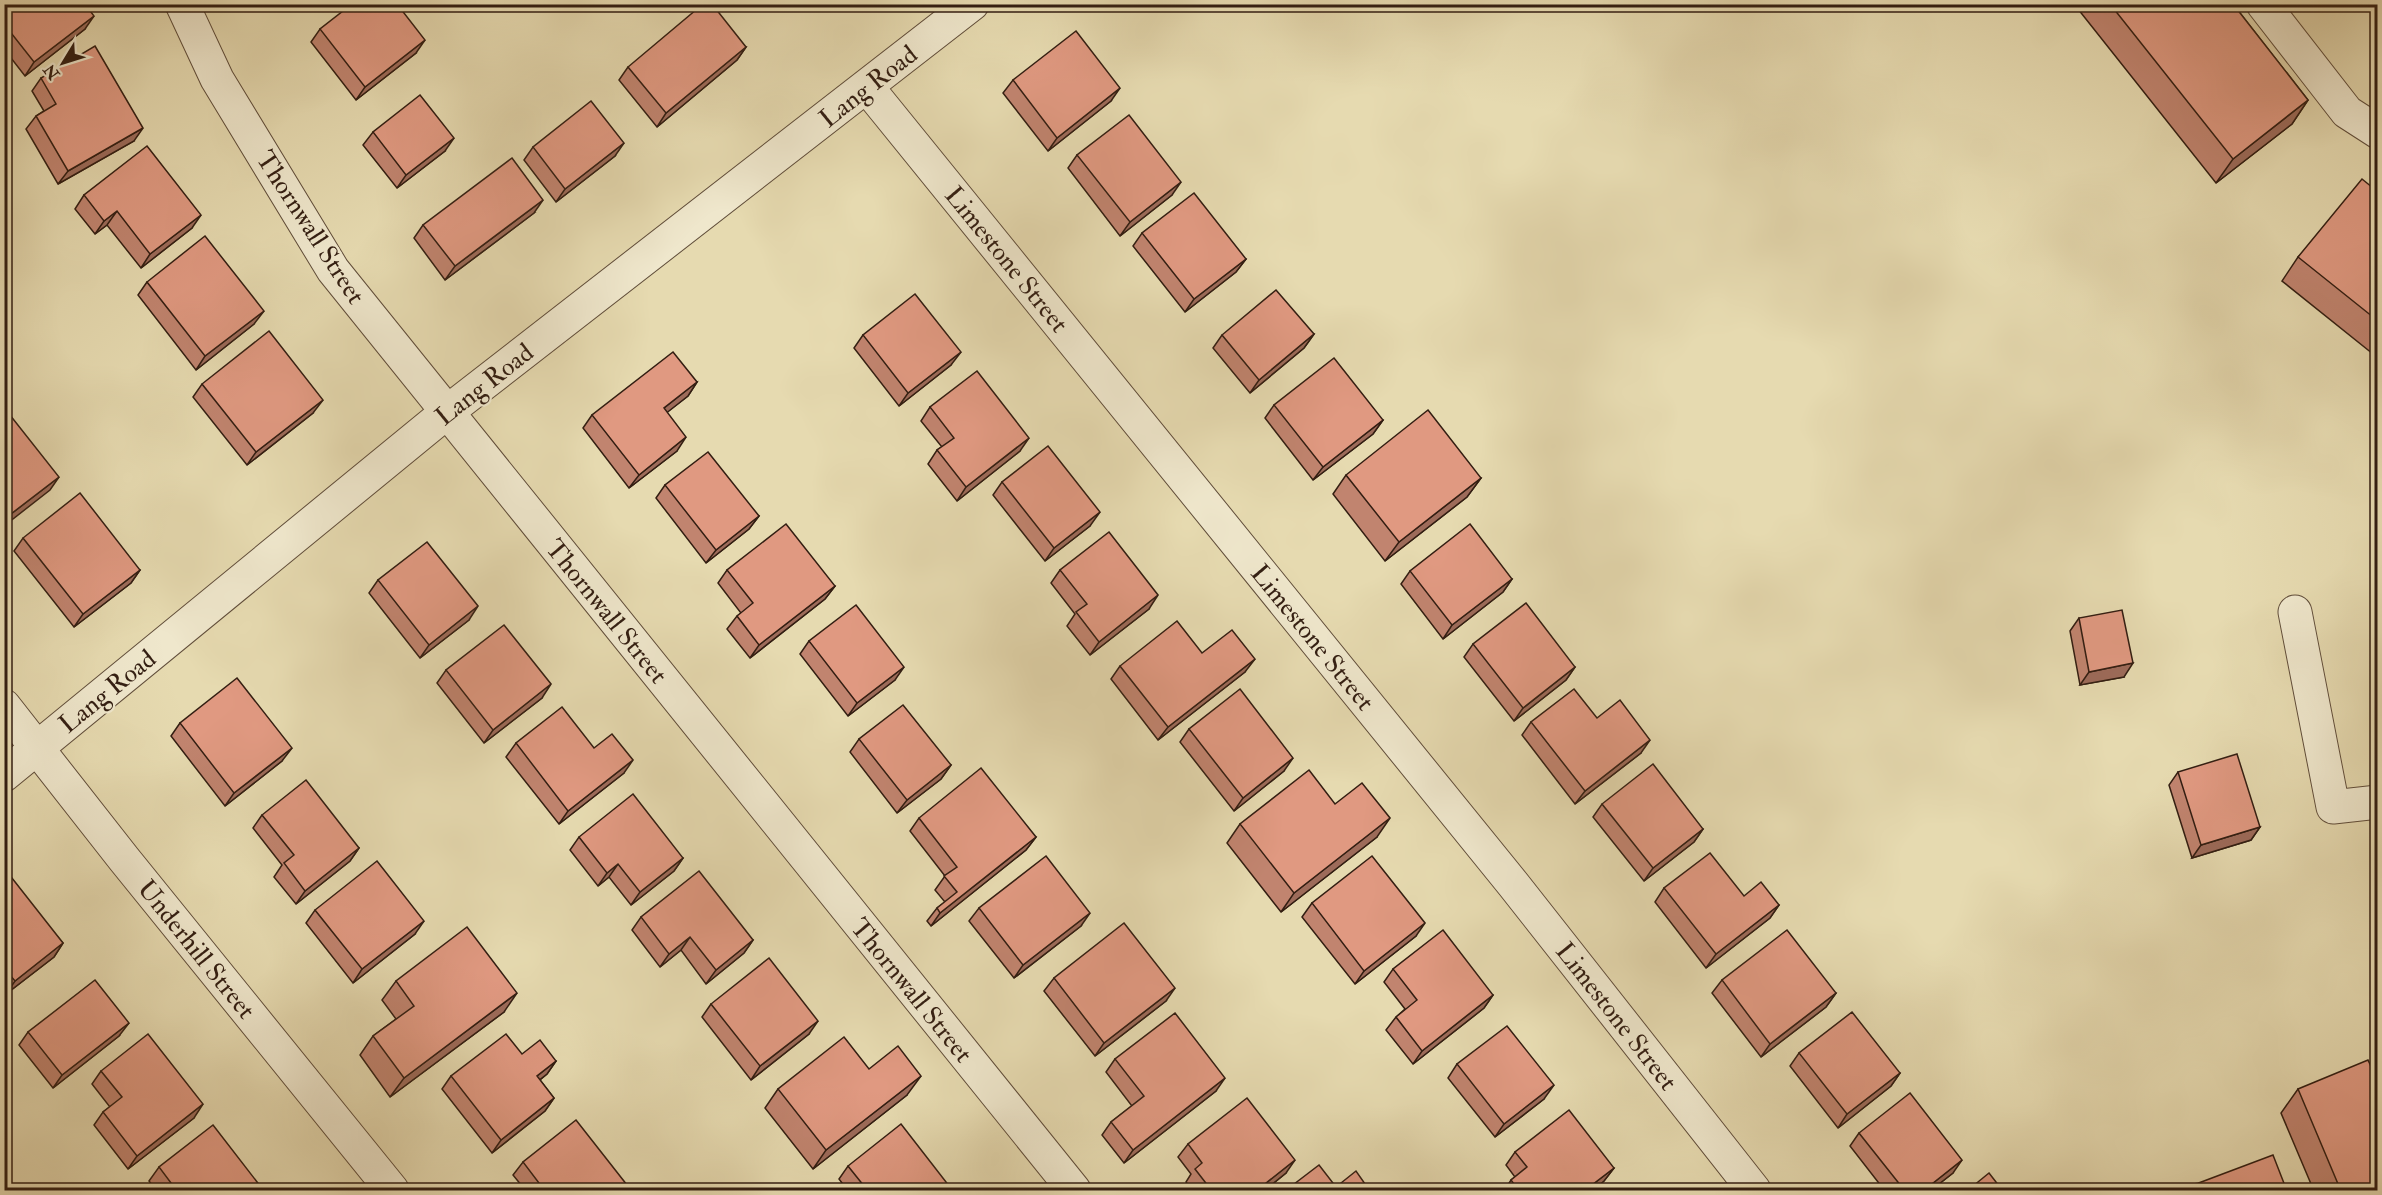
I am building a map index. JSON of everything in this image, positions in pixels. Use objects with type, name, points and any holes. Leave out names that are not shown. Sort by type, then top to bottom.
[{"type":"street","name":"Thornwall Street","points":[[182,4],[217,79],[333,270],[1074,1191]]},
{"type":"street","points":[[2263,4],[2347,112],[2378,132]]},
{"type":"street","name":"Lang Road","points":[[4,775],[447,412],[867,87],[959,8]]},
{"type":"street","name":"Limestone Street","points":[[867,87],[1513,884],[1754,1191]]},
{"type":"street","points":[[2295,612],[2333,807],[2378,802]]},
{"type":"street","name":"Underhill Street","points":[[4,706],[392,1191]]},
{"type":"building","points":[[4,4],[85,4],[94,16],[34,62],[4,24]]},
{"type":"building","points":[[352,4],[397,4],[425,40],[365,87],[320,29]]},
{"type":"building","points":[[703,4],[712,4],[746,47],[666,113],[628,67]]},
{"type":"building","points":[[2110,4],[2233,4],[2308,100],[2233,159]]},
{"type":"building","points":[[1076,31],[1120,88],[1057,138],[1013,80]]},
{"type":"building","points":[[95,46],[143,128],[68,171],[36,116],[56,104],[41,78]]},
{"type":"building","points":[[420,95],[454,138],[406,175],[373,132]]},
{"type":"building","points":[[591,101],[624,143],[565,189],[533,147]]},
{"type":"building","points":[[1129,115],[1181,182],[1130,222],[1077,155]]},
{"type":"building","points":[[147,146],[201,215],[150,254],[117,211],[104,221],[84,195]]},
{"type":"building","points":[[512,158],[543,200],[455,266],[423,225]]},
{"type":"building","points":[[2362,179],[2378,192],[2378,321],[2298,257]]},
{"type":"building","points":[[1194,193],[1246,259],[1194,299],[1142,233]]},
{"type":"building","points":[[205,236],[264,311],[205,356],[147,282]]},
{"type":"building","points":[[1276,290],[1314,334],[1259,380],[1222,335]]},
{"type":"building","points":[[915,294],[961,352],[908,393],[863,335]]},
{"type":"building","points":[[269,331],[323,400],[256,452],[202,384]]},
{"type":"building","points":[[673,352],[697,382],[664,408],[686,437],[639,475],[592,415]]},
{"type":"building","points":[[1334,358],[1383,420],[1323,467],[1274,405]]},
{"type":"building","points":[[977,371],[1029,438],[966,487],[937,450],[954,438],[930,407]]},
{"type":"building","points":[[6,410],[59,477],[7,517],[4,514],[4,411]]},
{"type":"building","points":[[1428,410],[1481,478],[1399,542],[1346,475]]},
{"type":"building","points":[[1048,446],[1100,512],[1054,548],[1002,482]]},
{"type":"building","points":[[708,452],[759,516],[716,550],[665,485]]},
{"type":"building","points":[[80,493],[140,570],[83,614],[23,538]]},
{"type":"building","points":[[786,524],[835,586],[759,645],[737,616],[753,603],[727,570]]},
{"type":"building","points":[[1470,524],[1512,579],[1452,625],[1410,571]]},
{"type":"building","points":[[1109,532],[1158,595],[1099,642],[1076,612],[1087,604],[1060,570]]},
{"type":"building","points":[[427,542],[478,606],[429,645],[378,580]]},
{"type":"building","points":[[1526,603],[1575,667],[1523,708],[1473,644]]},
{"type":"building","points":[[856,605],[904,667],[857,703],[809,641]]},
{"type":"building","points":[[2122,610],[2133,663],[2089,672],[2079,618]]},
{"type":"building","points":[[1177,621],[1202,653],[1232,630],[1255,659],[1168,727],[1120,666]]},
{"type":"building","points":[[504,625],[551,684],[493,730],[446,670]]},
{"type":"building","points":[[237,678],[292,748],[234,793],[180,723]]},
{"type":"building","points":[[1240,689],[1293,758],[1243,798],[1189,729]]},
{"type":"building","points":[[1574,689],[1597,718],[1620,700],[1650,740],[1585,791],[1531,722]]},
{"type":"building","points":[[903,705],[951,765],[907,800],[859,739]]},
{"type":"building","points":[[562,707],[594,748],[612,734],[633,760],[568,811],[516,743]]},
{"type":"building","points":[[2237,754],[2260,827],[2201,845],[2178,772]]},
{"type":"building","points":[[1653,764],[1703,829],[1653,868],[1602,804]]},
{"type":"building","points":[[981,768],[1036,837],[940,913],[937,908],[957,892],[944,876],[957,867],[919,818]]},
{"type":"building","points":[[1309,770],[1335,804],[1362,783],[1390,818],[1294,893],[1240,824]]},
{"type":"building","points":[[306,780],[359,848],[305,891],[284,863],[294,855],[262,815]]},
{"type":"building","points":[[633,794],[683,858],[640,892],[618,864],[607,873],[579,837]]},
{"type":"building","points":[[1710,853],[1744,896],[1761,882],[1779,905],[1716,954],[1664,888]]},
{"type":"building","points":[[1046,856],[1090,913],[1023,965],[979,908]]},
{"type":"building","points":[[1372,856],[1425,923],[1364,971],[1312,903]]},
{"type":"building","points":[[377,861],[424,921],[362,969],[315,910]]},
{"type":"building","points":[[699,871],[753,940],[716,970],[690,937],[669,954],[641,917]]},
{"type":"building","points":[[8,873],[63,943],[15,981],[4,968],[4,875]]},
{"type":"building","points":[[1124,923],[1175,988],[1104,1043],[1054,978]]},
{"type":"building","points":[[467,927],[517,993],[404,1078],[373,1036],[414,1006],[396,981]]},
{"type":"building","points":[[1443,930],[1493,995],[1422,1051],[1396,1017],[1417,1000],[1393,969]]},
{"type":"building","points":[[1787,930],[1836,993],[1770,1044],[1722,980]]},
{"type":"building","points":[[769,958],[818,1021],[760,1066],[711,1004]]},
{"type":"building","points":[[95,980],[129,1023],[62,1075],[28,1032]]},
{"type":"building","points":[[1852,1012],[1900,1073],[1847,1114],[1799,1053]]},
{"type":"building","points":[[1175,1013],[1225,1078],[1133,1150],[1111,1122],[1144,1096],[1115,1059]]},
{"type":"building","points":[[1507,1026],[1554,1085],[1504,1124],[1457,1064]]},
{"type":"building","points":[[148,1034],[203,1104],[137,1156],[103,1112],[122,1097],[101,1071]]},
{"type":"building","points":[[506,1034],[522,1054],[540,1040],[556,1061],[537,1076],[554,1098],[501,1140],[451,1076]]},
{"type":"building","points":[[844,1037],[869,1069],[898,1046],[921,1076],[826,1150],[778,1089]]},
{"type":"building","points":[[2368,1060],[2378,1082],[2378,1191],[2341,1191],[2298,1089]]},
{"type":"building","points":[[1910,1093],[1962,1160],[1923,1191],[1905,1191],[1859,1133]]},
{"type":"building","points":[[1247,1098],[1295,1160],[1256,1191],[1212,1191],[1195,1169],[1202,1163],[1188,1144]]},
{"type":"building","points":[[1569,1110],[1614,1168],[1584,1191],[1519,1191],[1511,1180],[1527,1167],[1515,1152]]},
{"type":"building","points":[[576,1120],[627,1185],[620,1191],[545,1191],[523,1162]]},
{"type":"building","points":[[901,1124],[953,1191],[868,1191],[848,1166]]},
{"type":"building","points":[[213,1125],[264,1191],[177,1191],[159,1167]]},
{"type":"building","points":[[2273,1155],[2287,1191],[2199,1191],[2196,1184]]},
{"type":"building","points":[[1319,1165],[1336,1187],[1356,1171],[1370,1191],[1285,1191]]},
{"type":"building","points":[[1989,1173],[2003,1191],[1967,1191]]}]
